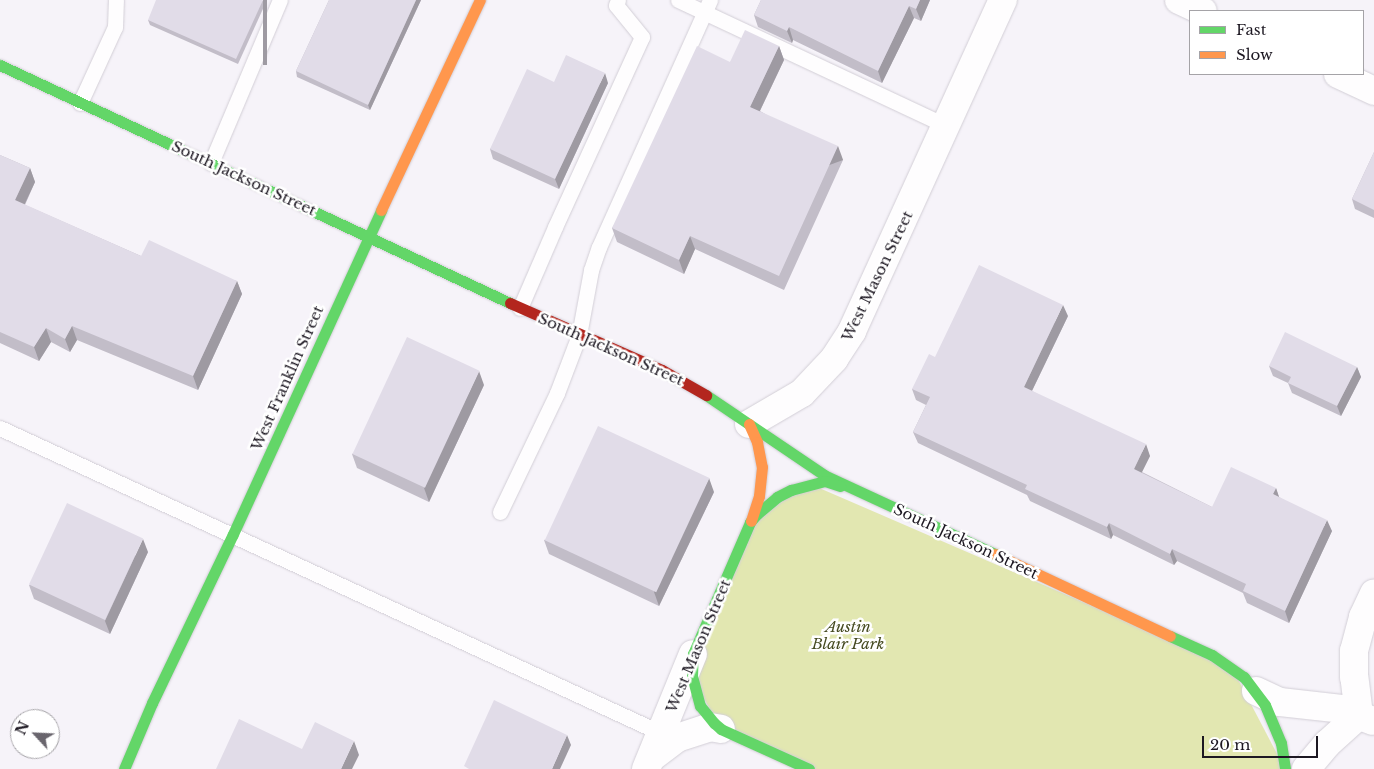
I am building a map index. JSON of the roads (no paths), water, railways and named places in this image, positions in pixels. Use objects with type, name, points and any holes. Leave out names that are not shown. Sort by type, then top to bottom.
[{"type":"street","name":"West Franklin Street","points":[[124,769],[152,703],[233,534],[341,295],[480,0]]},
{"type":"street","name":"West Mason Street","points":[[653,753],[760,496],[762,467],[757,442],[749,424],[802,393],[819,377],[844,345],[874,289],[1003,0]]},
{"type":"street","points":[[1179,0],[1201,10]]},
{"type":"street","name":"South Jackson Street","points":[[0,65],[520,308],[670,375],[749,424],[813,469],[851,489],[1212,654],[1244,677],[1256,691],[1274,722],[1281,743],[1285,769]]},
{"type":"street","points":[[1340,75],[1374,91]]},
{"type":"street","name":"West Mason Street","points":[[750,522],[765,506],[791,490],[825,481],[851,489]]},
{"type":"street","points":[[1306,769],[1327,744],[1367,718],[1354,677],[1354,651],[1363,617],[1374,593]]},
{"type":"street","points":[[693,654],[692,677],[700,706],[706,715],[721,729]]},
{"type":"street","name":"South Jackson Street","points":[[1256,691],[1291,705],[1322,705],[1367,718]]},
{"type":"street","points":[[653,753],[682,736],[710,727],[721,729],[809,769]]},
{"type":"lane","points":[[80,103],[115,27],[116,0]]},
{"type":"lane","points":[[211,163],[280,0]]},
{"type":"lane","points":[[520,308],[554,227],[642,37],[616,5],[618,0]]},
{"type":"lane","points":[[678,0],[707,6],[947,126]]},
{"type":"lane","points":[[500,512],[557,393],[579,335],[592,270],[599,246],[707,6]]},
{"type":"lane","points":[[0,428],[233,534],[653,753]]},
{"type":"park label","name":"Austin Blair Park","points":[[848,634]]}]
